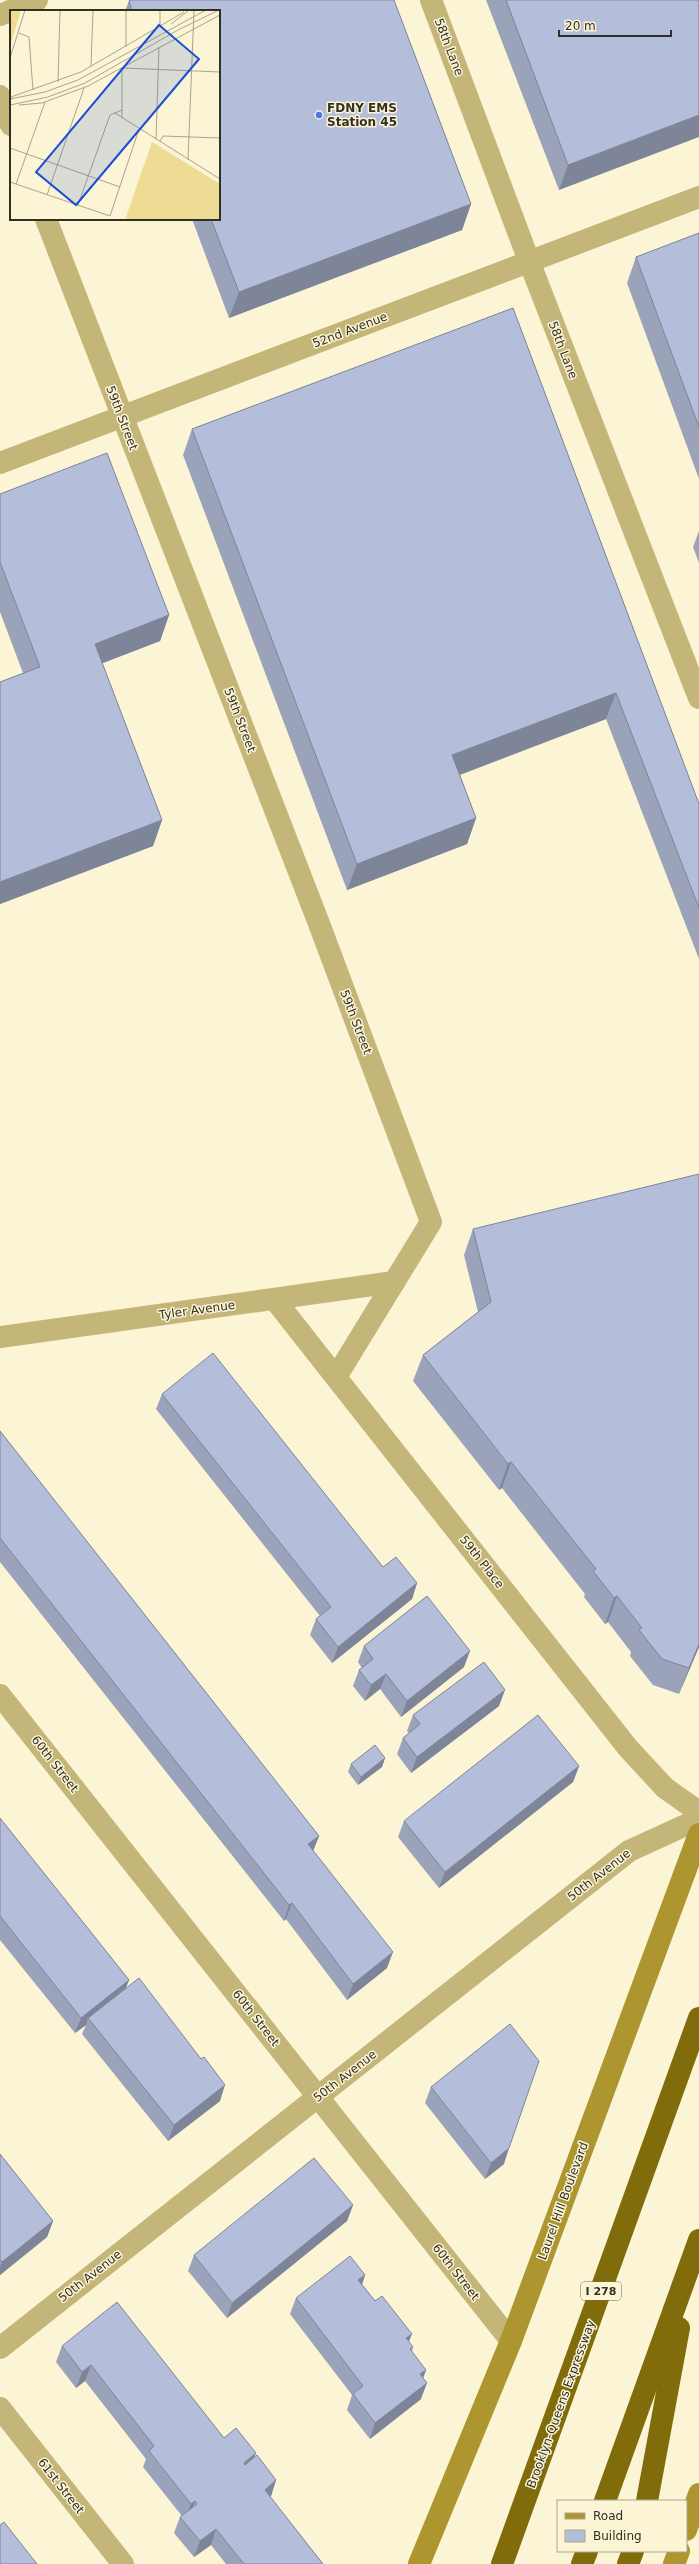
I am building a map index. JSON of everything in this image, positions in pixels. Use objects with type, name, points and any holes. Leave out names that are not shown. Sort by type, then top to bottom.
[{"type":"highway","name":"Brooklyn-Queens Expressway","points":[[502,2564],[699,2018]]},
{"type":"highway","points":[[605,2500],[695,2250]]},
{"type":"highway","points":[[647,2500],[695,2250]]},
{"type":"highway","points":[[582,2564],[587,2552]]},
{"type":"highway","points":[[628,2564],[633,2552]]},
{"type":"main road","name":"Laurel Hill Boulevard","points":[[419,2564],[511,2341],[699,1834]]},
{"type":"main road","points":[[687,2527],[699,2494]]},
{"type":"main road","points":[[674,2564],[679,2552]]},
{"type":"street","points":[[12,10],[37,0]]},
{"type":"street","name":"58th Lane","points":[[431,0],[529,261],[699,698]]},
{"type":"street","points":[[0,15],[10,11]]},
{"type":"street","points":[[0,96],[10,122]]},
{"type":"street","name":"52nd Avenue","points":[[0,463],[699,197]]},
{"type":"street","name":"59th Street","points":[[46,220],[121,417],[318,921],[431,1222],[394,1282]]},
{"type":"street","points":[[336,1377],[394,1282]]},
{"type":"street","name":"Tyler Avenue","points":[[2,1331],[275,1300],[394,1282]]},
{"type":"street","name":"59th Place","points":[[275,1300],[628,1748],[665,1788],[699,1812]]},
{"type":"street","name":"60th Street","points":[[0,1695],[511,2341]]},
{"type":"street","name":"50th Avenue","points":[[0,2348],[630,1851],[699,1819]]},
{"type":"street","name":"61st Street","points":[[0,2408],[123,2564]]},
{"type":"building","name":"FDNY EMS Station 45","points":[[394,0],[471,204],[239,292],[211,220],[220,220],[220,10],[132,10],[129,1]]},
{"type":"building","points":[[506,0],[699,0],[699,115],[568,165]]},
{"type":"building","points":[[699,233],[699,427],[636,257]]},
{"type":"building","points":[[513,308],[699,804],[699,908],[616,693],[452,755],[476,818],[357,864],[192,429]]},
{"type":"building","points":[[107,453],[169,615],[95,644],[162,820],[0,882],[0,682],[40,667],[0,562],[0,494]]},
{"type":"building","points":[[699,1174],[699,1644],[689,1668],[662,1659],[639,1630],[642,1628],[617,1596],[614,1598],[593,1571],[596,1569],[511,1462],[508,1464],[423,1355],[491,1302],[473,1229]]},
{"type":"building","points":[[213,1353],[383,1567],[396,1557],[417,1583],[338,1647],[316,1619],[331,1607],[162,1394]]},
{"type":"building","points":[[0,1431],[319,1836],[308,1844],[393,1952],[353,1984],[292,1903],[289,1905],[0,1538]]},
{"type":"building","points":[[427,1596],[470,1651],[407,1701],[386,1674],[371,1685],[359,1670],[373,1659],[364,1646]]},
{"type":"building","points":[[484,1662],[505,1690],[417,1757],[403,1738],[420,1724],[413,1715]]},
{"type":"building","points":[[538,1715],[579,1766],[445,1872],[404,1821]]},
{"type":"building","points":[[375,1745],[385,1758],[361,1777],[351,1764]]},
{"type":"building","points":[[0,1818],[129,1980],[81,2018],[0,1916]]},
{"type":"building","points":[[139,1978],[201,2059],[204,2057],[225,2085],[174,2125],[88,2018]]},
{"type":"building","points":[[510,2024],[539,2061],[509,2148],[491,2163],[431,2087]]},
{"type":"building","points":[[0,2154],[53,2221],[2,2262],[0,2260]]},
{"type":"building","points":[[314,2158],[353,2205],[232,2303],[194,2255]]},
{"type":"building","points":[[350,2256],[365,2275],[358,2280],[375,2301],[382,2296],[412,2334],[406,2338],[413,2347],[410,2349],[426,2370],[420,2374],[427,2383],[375,2423],[353,2394],[363,2386],[296,2298]]},
{"type":"building","points":[[117,2302],[224,2438],[236,2428],[256,2453],[244,2463],[245,2465],[257,2455],[276,2480],[265,2490],[323,2564],[244,2564],[216,2529],[200,2541],[180,2517],[197,2504],[195,2501],[191,2504],[149,2451],[154,2446],[91,2365],[82,2372],[62,2346]]},
{"type":"building","points":[[4,2522],[37,2564],[0,2564],[0,2525]]},
{"type":"place","name":"FDNY EMS Station 45","points":[[319,115]]}]
